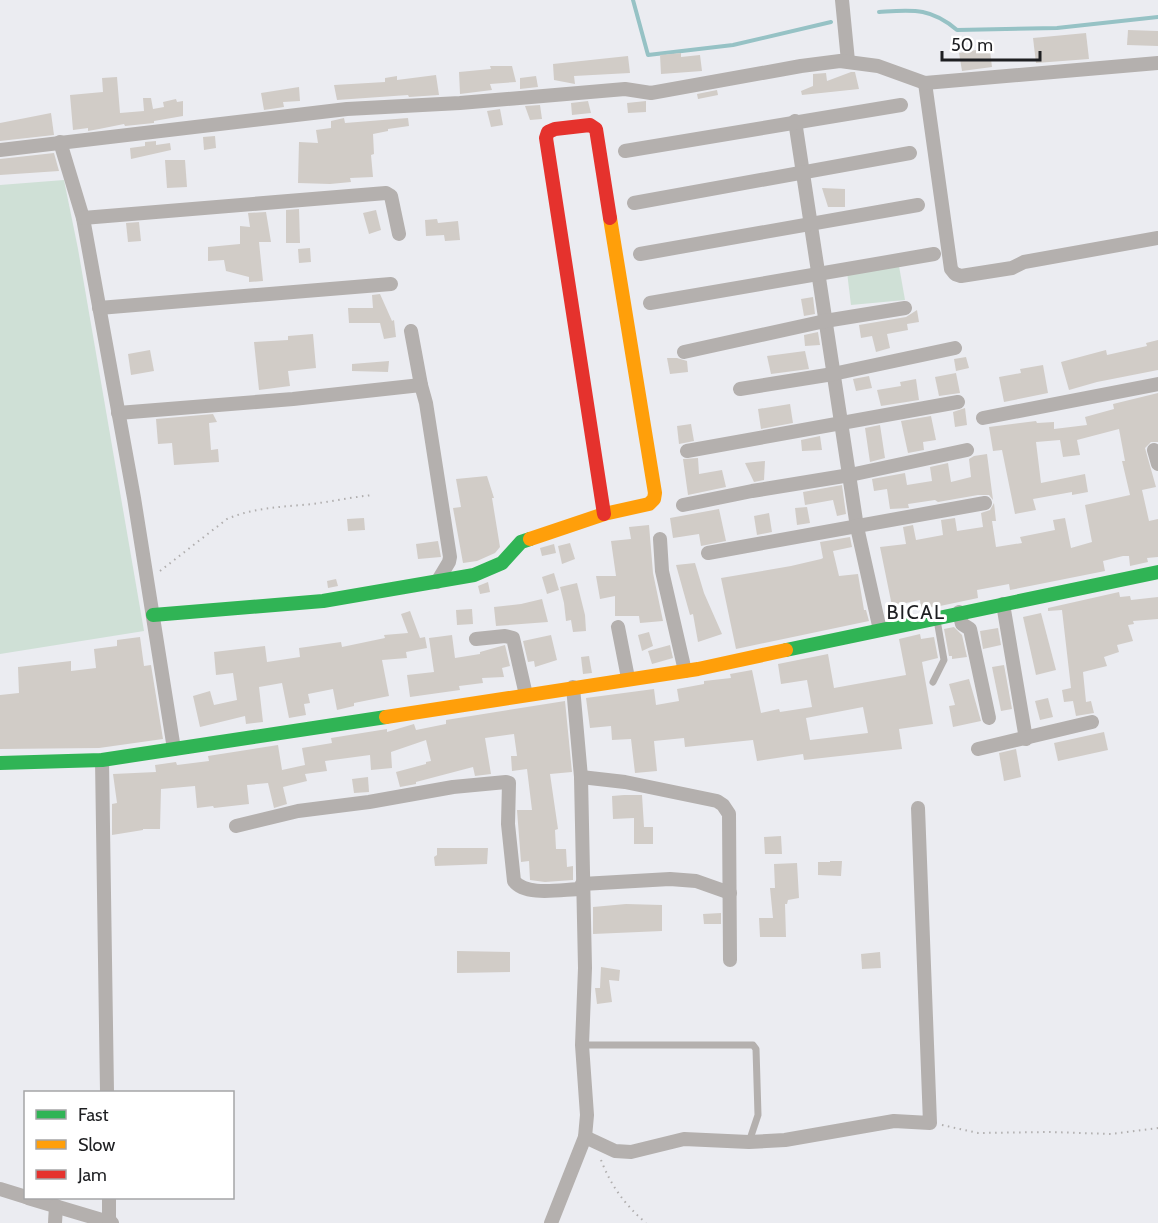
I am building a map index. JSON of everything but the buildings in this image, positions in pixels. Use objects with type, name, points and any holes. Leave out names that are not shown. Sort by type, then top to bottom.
[{"type":"street","points":[[842,0],[848,61]]},
{"type":"street","points":[[0,150],[347,109],[460,103],[626,89],[651,93],[801,66],[848,61],[878,66],[925,83],[1158,63]]},
{"type":"street","points":[[925,83],[951,269],[955,274],[961,276],[1012,268],[1024,262],[1158,238]]},
{"type":"street","points":[[625,151],[901,105]]},
{"type":"street","points":[[795,121],[857,527],[880,630]]},
{"type":"street","points":[[153,615],[323,600],[474,575],[502,563],[521,542],[604,514],[649,504],[654,500],[655,493],[596,129],[590,125],[555,129],[548,132],[546,138],[604,514]]},
{"type":"street","points":[[60,142],[83,218],[134,498],[174,749]]},
{"type":"street","points":[[634,203],[910,153]]},
{"type":"street","points":[[83,218],[386,193],[391,196],[399,234]]},
{"type":"street","points":[[640,254],[918,205]]},
{"type":"street","points":[[650,303],[934,254]]},
{"type":"street","points":[[99,308],[391,284]]},
{"type":"street","points":[[684,352],[825,321],[905,308]]},
{"type":"street","points":[[411,331],[426,403],[450,557],[437,582]]},
{"type":"street","points":[[740,389],[833,374],[955,348]]},
{"type":"street","points":[[983,418],[1158,384]]},
{"type":"street","points":[[118,413],[293,399],[421,385]]},
{"type":"street","points":[[687,451],[958,402]]},
{"type":"street","points":[[683,505],[752,490],[850,475],[967,450]]},
{"type":"street","points":[[1154,450],[1158,464]]},
{"type":"street","points":[[708,553],[985,503]]},
{"type":"street","points":[[660,539],[662,571],[685,671]]},
{"type":"street","points":[[0,763],[102,760],[685,671],[1158,572]]},
{"type":"street","points":[[1003,604],[1026,739]]},
{"type":"street","points":[[959,612],[962,624],[970,629],[989,718]]},
{"type":"street","points":[[618,627],[628,678]]},
{"type":"street","points":[[476,639],[505,636],[513,638],[526,695]]},
{"type":"street","points":[[551,1223],[590,1140],[582,1045],[585,968],[581,777],[573,687]]},
{"type":"street","points":[[978,749],[1092,722]]},
{"type":"street","points":[[102,760],[107,1091]]},
{"type":"street","points":[[581,777],[626,782],[723,804],[729,814],[730,960]]},
{"type":"street","points":[[236,826],[298,811],[369,802],[453,787],[506,782],[509,783],[510,788],[507,806],[514,881],[518,886],[529,891],[681,879],[696,881],[730,893]]},
{"type":"street","points":[[590,1140],[615,1151],[632,1152],[684,1139],[749,1142],[785,1140],[894,1121],[930,1123],[918,808]]},
{"type":"street","points":[[0,1189],[24,1196]]},
{"type":"street","points":[[33,1199],[110,1222],[109,1199]]},
{"type":"street","points":[[55,1223],[56,1206]]},
{"type":"lane","points":[[933,682],[944,660],[936,618]]},
{"type":"lane","points":[[582,1045],[753,1045],[756,1049],[758,1115],[749,1142]]},
{"type":"path","points":[[146,583],[227,519],[239,514],[262,508],[373,495]]},
{"type":"path","points":[[930,1123],[978,1133],[1111,1134],[1158,1128]]},
{"type":"path","points":[[590,1140],[623,1201],[646,1223]]},
{"type":"green space","points":[[64,180],[144,631],[0,654],[0,185]]},
{"type":"green space","points":[[899,266],[905,300],[851,305],[847,272]]},
{"type":"waterway","points":[[633,0],[648,55],[733,45],[831,22]]},
{"type":"waterway","points":[[879,12],[911,11],[929,14],[938,17],[957,30],[1057,28],[1158,17]]},
{"type":"traffic: fast","points":[[153,615],[323,601],[474,575],[502,563],[521,542],[530,539]]},
{"type":"traffic: fast","points":[[786,650],[1158,572]]},
{"type":"traffic: fast","points":[[0,763],[102,760],[386,717]]},
{"type":"traffic: slow","points":[[530,539],[604,514],[649,504],[654,499],[655,493],[610,218]]},
{"type":"traffic: slow","points":[[386,717],[698,669],[786,650]]},
{"type":"traffic: jam","points":[[604,514],[546,138],[548,132],[555,129],[590,125],[596,129],[610,218]]},
{"type":"district","name":"BICAL","points":[[916,612]]}]
